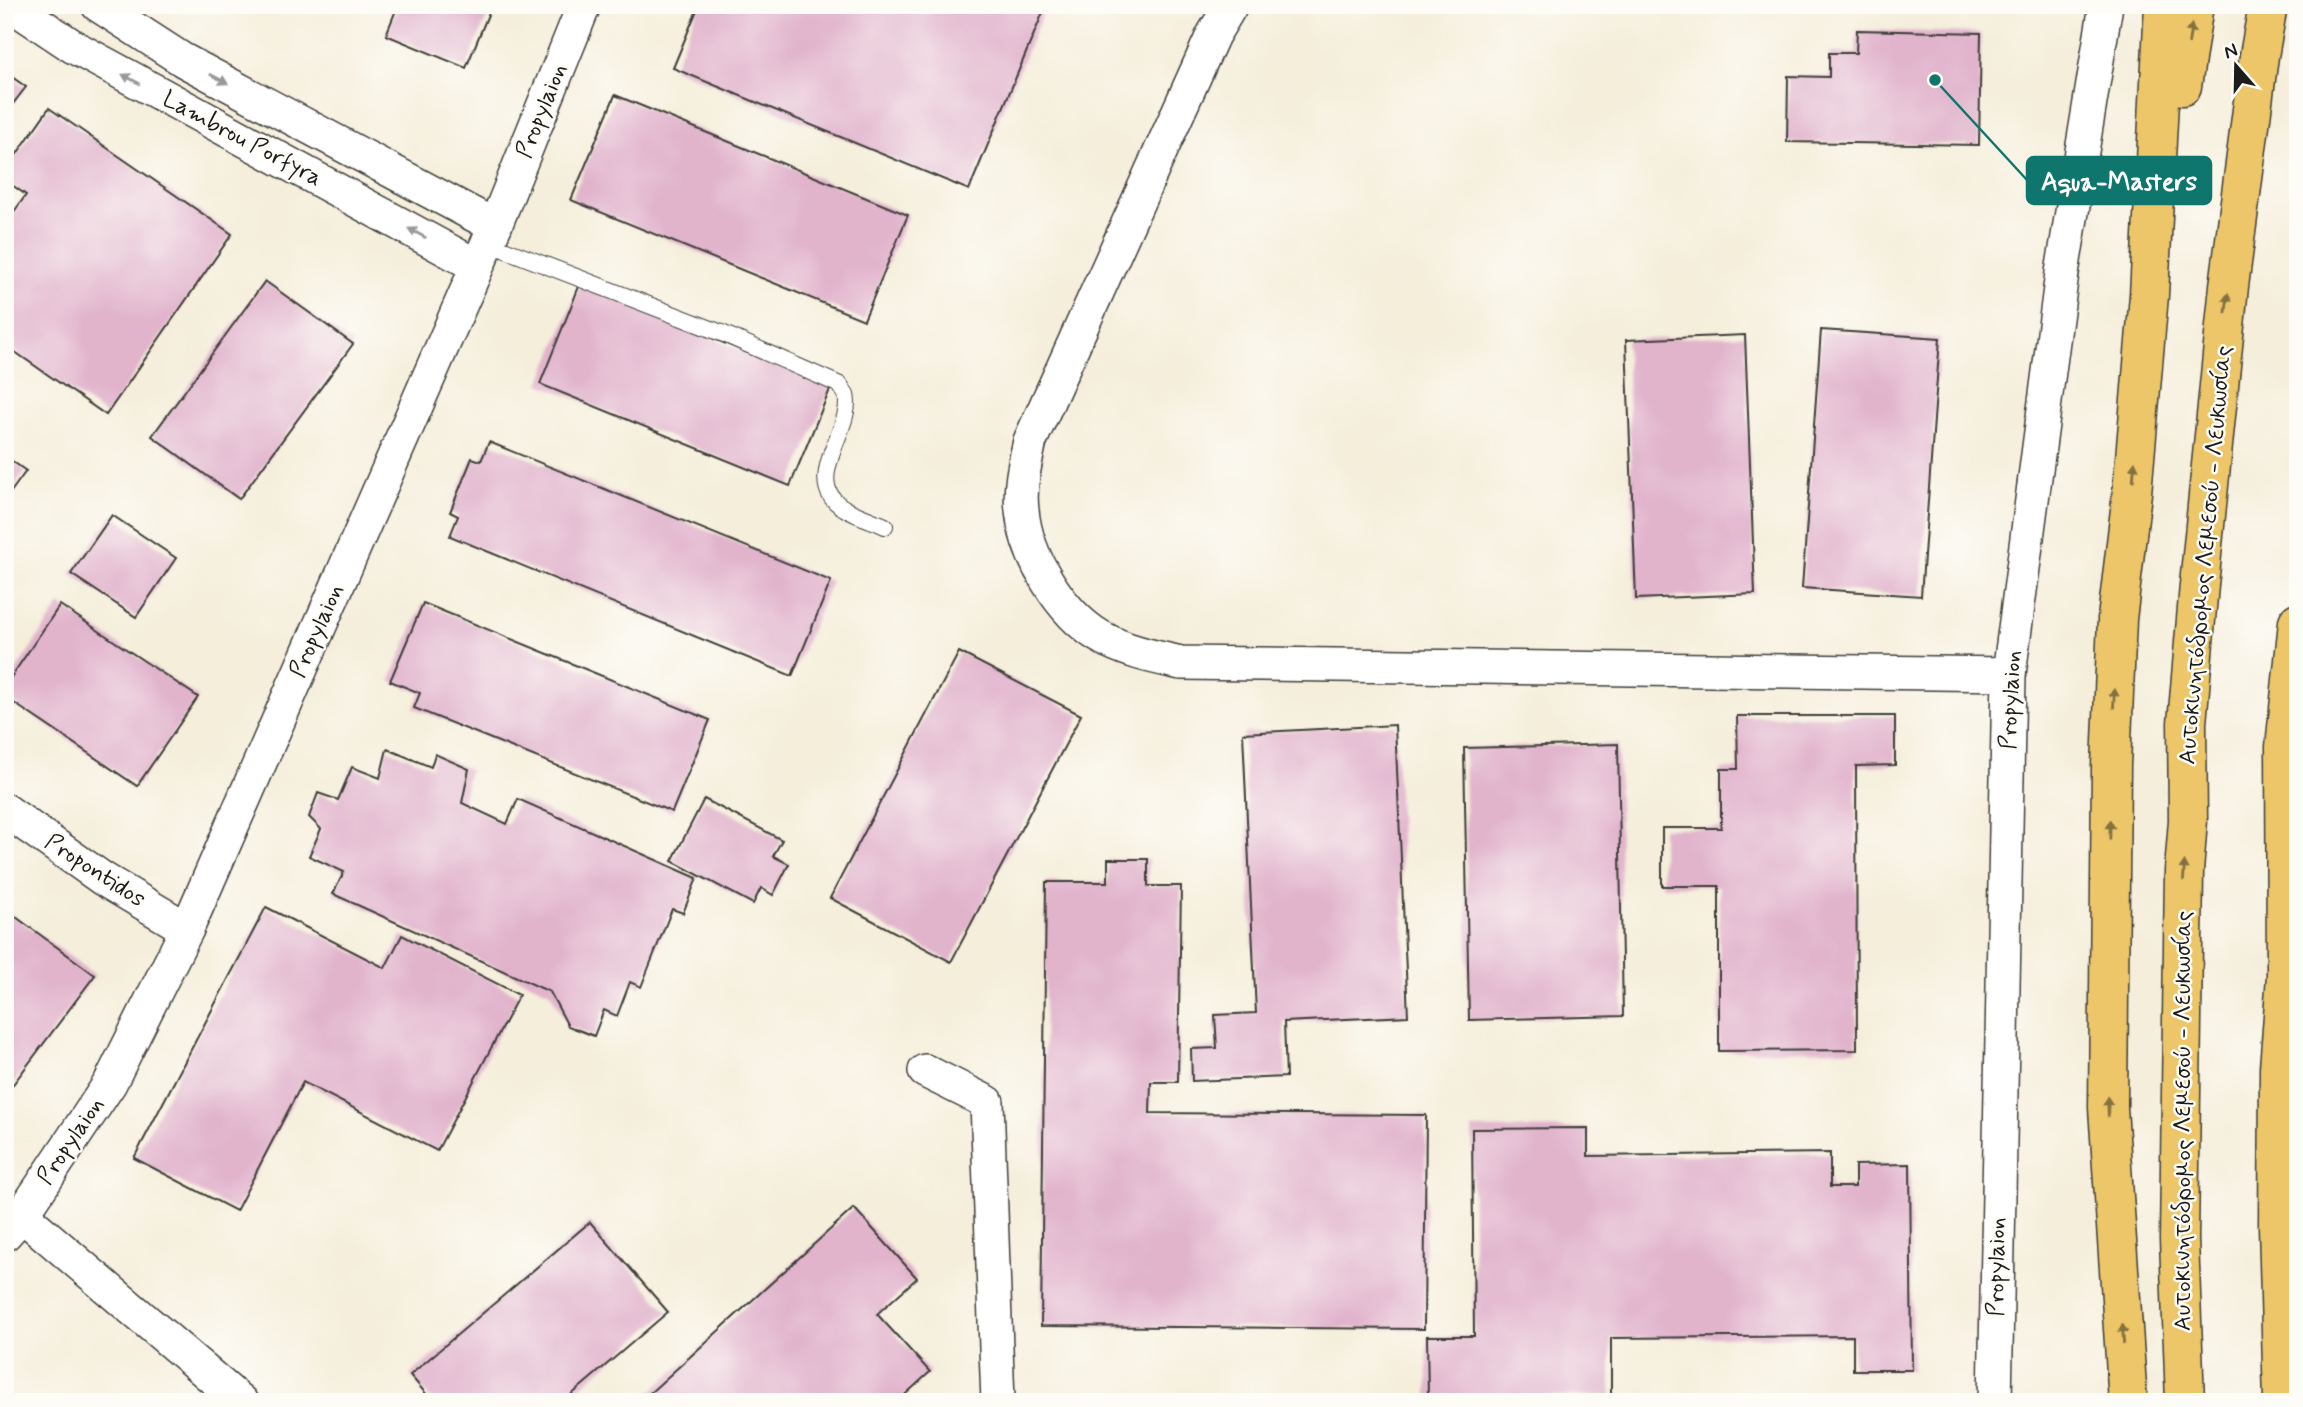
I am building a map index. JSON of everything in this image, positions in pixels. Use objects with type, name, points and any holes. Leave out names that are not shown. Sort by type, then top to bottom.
[{"type":"highway","points":[[2128,1402],[2108,1108],[2110,792],[2117,619],[2132,493],[2149,295],[2164,5]]},
{"type":"highway","points":[[2149,295],[2194,5]]},
{"type":"highway","name":"Αυτοκινητόδρομος Λεμεσού - Λευκωσίας","points":[[2186,1402],[2179,1239],[2183,884],[2188,820],[2187,723],[2229,286],[2268,5]]},
{"type":"highway","points":[[2283,1402],[2278,1214],[2279,1068],[2286,976],[2285,747],[2298,622]]},
{"type":"street","name":"Lambrou Porfyra","points":[[11,5],[74,47],[487,245]]},
{"type":"street","name":"Lambrou Porfyra","points":[[98,5],[183,60],[487,245]]},
{"type":"street","name":"Propylaion","points":[[14,1224],[110,1083],[187,929],[487,245],[584,5]]},
{"type":"street","points":[[1231,5],[1213,35],[1030,441],[1021,487],[1025,524],[1046,580],[1080,621],[1123,648],[1181,663],[2009,674]]},
{"type":"street","name":"Propylaion","points":[[1995,1402],[2009,674],[2062,272],[2106,5]]},
{"type":"street","name":"Propontidos","points":[[5,810],[103,879],[187,929]]},
{"type":"street","points":[[925,1071],[987,1102],[998,1402]]},
{"type":"street","points":[[14,1224],[241,1402]]},
{"type":"lane","points":[[487,245],[724,334],[840,385],[846,396],[845,411],[827,468],[829,488],[842,508],[885,526]]},
{"type":"building","points":[[398,5],[492,5],[466,68],[386,35]]},
{"type":"building","points":[[699,5],[1046,5],[969,190],[673,68]]},
{"type":"building","points":[[1857,30],[1981,33],[1979,145],[1787,142],[1788,76],[1829,77],[1829,53],[1856,53]]},
{"type":"building","points":[[5,72],[26,87],[5,114]]},
{"type":"building","points":[[615,95],[908,215],[864,320],[571,200]]},
{"type":"building","points":[[49,108],[232,234],[106,415],[5,345],[5,224],[26,195],[5,180],[5,171]]},
{"type":"building","points":[[265,281],[353,344],[239,499],[152,436]]},
{"type":"building","points":[[580,284],[831,387],[790,486],[540,384]]},
{"type":"building","points":[[1821,330],[1940,338],[1921,596],[1802,588]]},
{"type":"building","points":[[1745,335],[1755,594],[1636,599],[1626,340]]},
{"type":"building","points":[[489,442],[831,581],[792,676],[450,536],[458,516],[450,512],[472,458],[481,461]]},
{"type":"building","points":[[5,456],[26,471],[5,500]]},
{"type":"building","points":[[112,515],[176,558],[136,617],[71,574]]},
{"type":"building","points":[[423,603],[710,720],[672,812],[414,708],[420,693],[390,681]]},
{"type":"building","points":[[60,605],[198,697],[137,786],[5,697],[5,686]]},
{"type":"building","points":[[959,652],[1081,715],[951,962],[830,898]]},
{"type":"building","points":[[1737,716],[1895,716],[1895,765],[1856,766],[1857,1050],[1719,1051],[1719,886],[1662,886],[1662,828],[1721,828],[1721,769],[1738,769]]},
{"type":"building","points":[[1395,725],[1408,1016],[1284,1022],[1286,1077],[1192,1081],[1191,1049],[1217,1048],[1215,1015],[1256,1013],[1243,733]]},
{"type":"building","points":[[1618,744],[1623,1016],[1469,1020],[1464,748]]},
{"type":"building","points":[[387,749],[431,767],[435,754],[469,769],[462,803],[507,824],[518,799],[697,878],[683,913],[672,909],[641,987],[630,982],[617,1016],[604,1010],[594,1036],[568,1026],[550,992],[333,894],[344,872],[309,856],[321,829],[309,817],[318,793],[338,800],[352,767],[380,778]]},
{"type":"building","points":[[704,799],[782,840],[773,856],[789,864],[773,895],[761,888],[753,904],[672,861]]},
{"type":"building","points":[[1108,859],[1148,859],[1148,886],[1181,886],[1178,1082],[1151,1082],[1150,1113],[1426,1115],[1424,1329],[1041,1326],[1046,882],[1108,882]]},
{"type":"building","points":[[266,907],[385,968],[402,935],[519,995],[437,1151],[303,1082],[236,1211],[134,1158]]},
{"type":"building","points":[[5,909],[95,975],[5,1095]]},
{"type":"building","points":[[1588,1128],[1588,1156],[1830,1153],[1830,1187],[1855,1187],[1855,1165],[1910,1164],[1912,1370],[1853,1370],[1853,1336],[1611,1338],[1611,1396],[1428,1397],[1427,1336],[1474,1336],[1472,1129]]},
{"type":"building","points":[[854,1208],[917,1278],[877,1314],[930,1372],[897,1402],[640,1402]]},
{"type":"building","points":[[590,1222],[668,1312],[563,1402],[433,1402],[410,1375]]},
{"type":"place","name":"Aqua-Masters","points":[[1935,80]]}]
